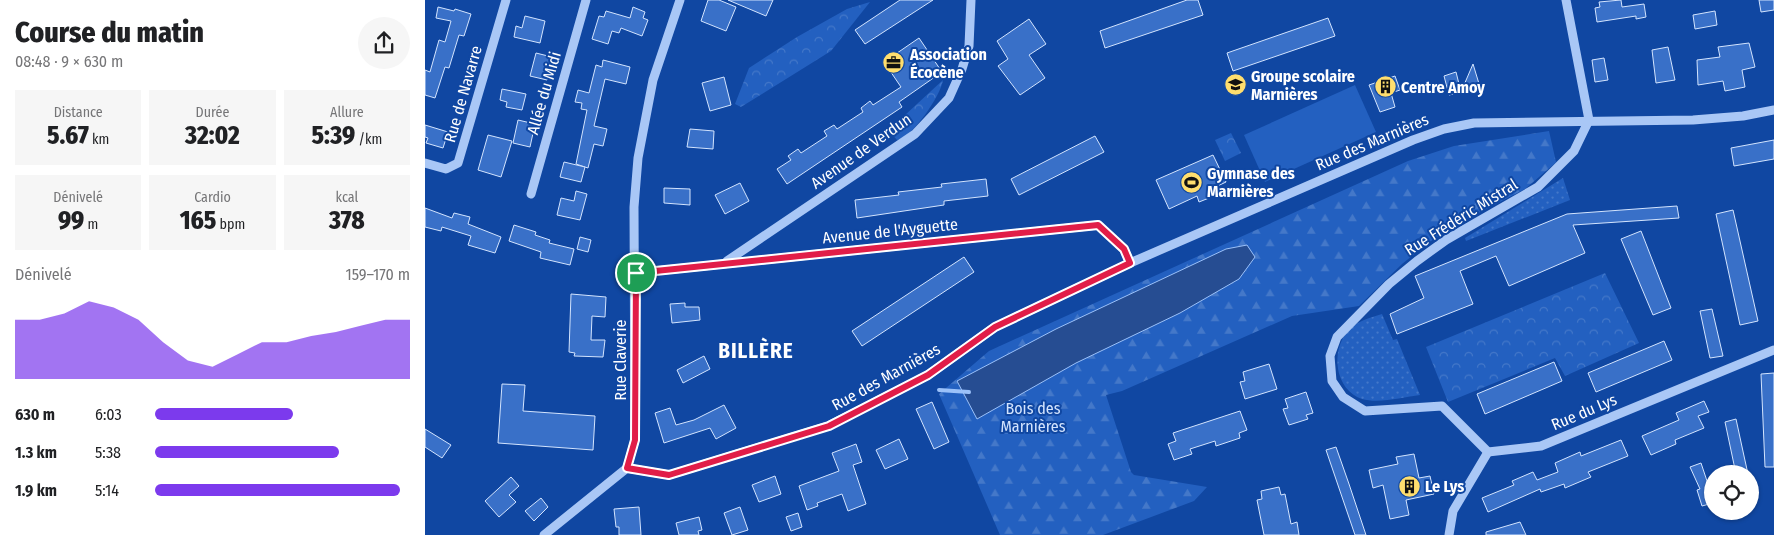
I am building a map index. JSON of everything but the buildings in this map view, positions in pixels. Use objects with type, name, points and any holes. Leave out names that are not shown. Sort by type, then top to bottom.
[{"type":"street","name":"Rue de Navarre","points":[[425,163],[446,169],[458,163],[506,0]]},
{"type":"street","name":"Allée du Midi","points":[[531,194],[586,0]]},
{"type":"street","name":"Rue Claverie","points":[[627,468],[635,440],[636,273],[634,207],[637,158],[653,80],[680,0]]},
{"type":"street","name":"Avenue de Verdun","points":[[724,262],[915,134],[949,98],[962,69],[969,46],[971,0]]},
{"type":"street","points":[[1566,0],[1589,120]]},
{"type":"street","name":"Rue des Marnières","points":[[627,468],[669,475],[829,426],[928,375],[995,327],[1130,263],[1444,128],[1475,123],[1693,120],[1743,116],[1774,110]]},
{"type":"street","name":"Rue Frédéric Mistral","points":[[1488,452],[1442,406],[1365,411],[1354,405],[1337,391],[1332,381],[1330,370],[1332,346],[1344,328],[1389,284],[1417,261],[1446,240],[1538,187],[1574,151],[1589,120]]},
{"type":"street","name":"Avenue de l'Ayguette","points":[[636,273],[724,262],[1098,225],[1124,249],[1130,263]]},
{"type":"street","name":"Rue du Lys","points":[[1488,452],[1541,446],[1774,350]]},
{"type":"street","points":[[1449,535],[1453,511],[1488,452]]},
{"type":"street","points":[[544,535],[627,468]]},
{"type":"green space","points":[[870,2],[831,51],[741,107],[735,104],[749,68],[797,37],[847,9]]},
{"type":"green space","points":[[943,80],[932,105],[925,115],[910,132],[897,140],[890,132],[891,128]]},
{"type":"green space","points":[[1355,85],[1376,132],[1265,182],[1244,135]]},
{"type":"green space","name":"Bois des Marnières","points":[[1549,131],[1556,162],[1553,165],[1525,189],[1459,223],[1428,243],[1402,264],[1359,306],[1292,316],[1122,391],[1106,395],[1131,472],[1134,475],[1207,487],[1194,501],[1103,535],[1000,535],[939,394],[989,351],[1408,161],[1454,146]]},
{"type":"green space","points":[[1231,133],[1241,153],[1225,161],[1215,140]]},
{"type":"green space","points":[[1563,178],[1570,200],[1466,241],[1465,238]]},
{"type":"green space","points":[[1605,273],[1639,343],[1565,376],[1555,358],[1448,402],[1426,347]]},
{"type":"green space","points":[[1382,314],[1393,340],[1397,339],[1420,395],[1383,400],[1362,399],[1353,394],[1341,379],[1337,359],[1342,339],[1355,325]]},
{"type":"shaded area","points":[[1247,245],[1255,257],[1239,279],[1180,313],[1076,363],[977,419],[957,381],[1056,329],[1226,249]]},
{"type":"waterway","points":[[939,390],[969,392]]},
{"type":"place","name":"Association Écocène","points":[[894,63]]},
{"type":"place","name":"Groupe scolaire Marnières","points":[[1235,85]]},
{"type":"place","name":"Centre Amoy","points":[[1385,87]]},
{"type":"place","name":"Gymnase des Marnières","points":[[1191,182]]},
{"type":"place","name":"Le Lys","points":[[1409,486]]},
{"type":"district","name":"BILLÈRE","points":[[756,351]]},
{"type":"route","points":[[1098,225],[1124,249],[1130,263],[995,327],[928,375],[879,402],[829,426],[669,475],[627,468],[635,440],[636,273],[724,262],[1098,225]]}]
